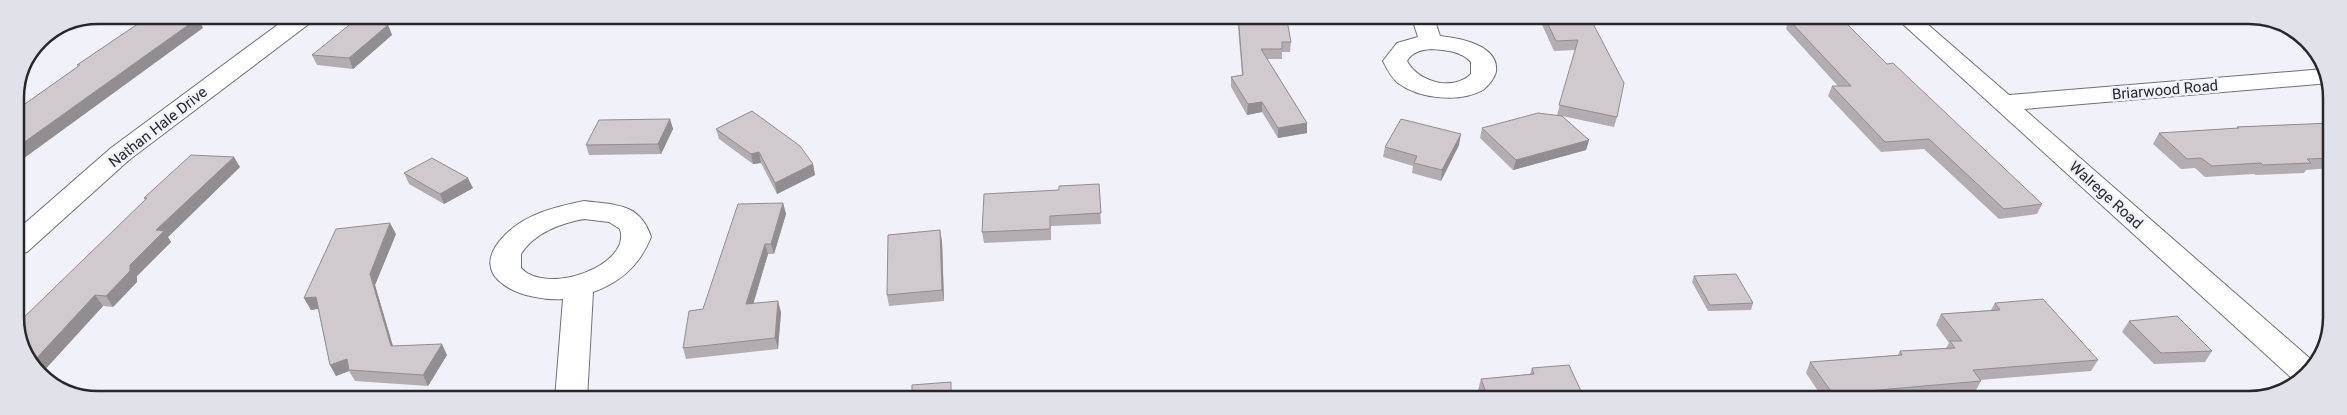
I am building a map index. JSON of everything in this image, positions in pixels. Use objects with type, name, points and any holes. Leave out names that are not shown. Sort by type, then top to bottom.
[{"type":"street","name":"Nathan Hale Drive","points":[[24,239],[120,154],[294,24]]},
{"type":"street","points":[[1425,24],[1431,42]]},
{"type":"street","name":"Walrege Road","points":[[1914,24],[2302,369]]},
{"type":"street","name":"Briarwood Road","points":[[2003,103],[2320,77]]},
{"type":"street","points":[[571,391],[578,287]]},
{"type":"building","points":[[138,24],[190,24],[24,142],[24,105],[80,65],[77,65]]},
{"type":"building","points":[[351,24],[388,25],[349,58],[312,55]]},
{"type":"building","points":[[1239,24],[1288,24],[1291,42],[1282,42],[1282,49],[1261,49],[1307,123],[1278,128],[1262,102],[1248,104],[1231,77],[1243,75]]},
{"type":"building","points":[[1548,24],[1593,24],[1624,83],[1617,117],[1559,105],[1578,40],[1556,41]]},
{"type":"building","points":[[1793,24],[1847,24],[1887,64],[1893,63],[2042,204],[2004,209],[1929,139],[1885,142],[1832,86],[1851,86]]},
{"type":"building","points":[[752,111],[800,146],[813,164],[775,183],[759,152],[751,154],[716,129]]},
{"type":"building","points":[[1538,113],[1562,116],[1589,140],[1516,160],[1482,128]]},
{"type":"building","points":[[670,119],[658,144],[586,145],[599,120]]},
{"type":"building","points":[[1401,119],[1461,134],[1442,170],[1414,163],[1417,156],[1385,147]]},
{"type":"building","points":[[2323,123],[2323,158],[2307,159],[2311,163],[2263,165],[2261,163],[2212,166],[2201,158],[2187,159],[2159,133],[2239,128],[2237,127]]},
{"type":"building","points":[[191,155],[234,157],[156,230],[164,231],[130,265],[130,271],[106,296],[95,295],[36,358],[31,350],[25,332],[24,317],[147,198],[144,198]]},
{"type":"building","points":[[432,158],[468,178],[440,194],[404,173]]},
{"type":"building","points":[[1099,184],[1101,213],[1050,216],[1050,229],[982,232],[984,194],[1059,190],[1059,186]]},
{"type":"building","points":[[783,203],[771,244],[765,244],[746,304],[778,301],[775,338],[683,348],[689,311],[703,309],[738,204]]},
{"type":"building","points":[[390,223],[370,274],[391,346],[442,344],[423,375],[349,370],[347,359],[330,365],[316,297],[304,298],[336,229]]},
{"type":"building","points":[[940,230],[942,290],[887,295],[888,235]]},
{"type":"building","points":[[1736,274],[1753,303],[1710,305],[1694,276]]},
{"type":"building","points":[[2043,299],[2098,360],[1973,370],[1981,381],[1867,391],[1831,391],[1810,362],[1902,355],[1900,351],[1955,348],[1950,341],[1962,341],[1941,314],[2000,310],[1995,303]]},
{"type":"building","points":[[2177,316],[2212,351],[2161,353],[2129,321]]},
{"type":"building","points":[[1569,365],[1581,391],[1486,391],[1481,379],[1534,374],[1532,368]]},
{"type":"building","points":[[951,382],[951,391],[912,391],[912,385]]}]
